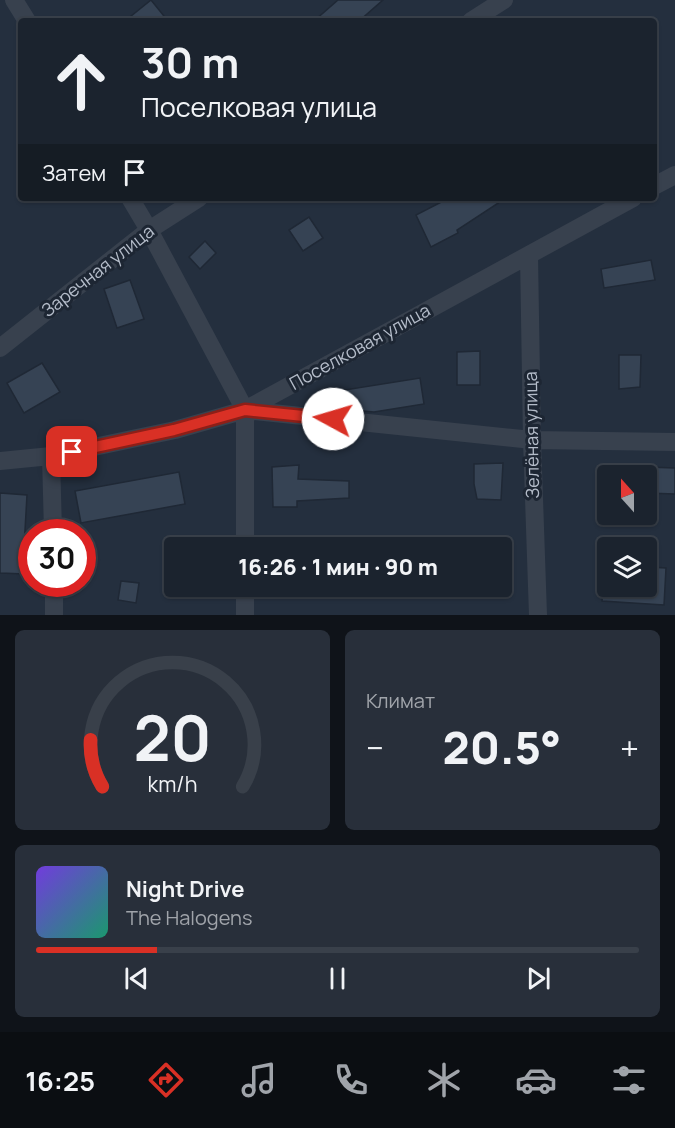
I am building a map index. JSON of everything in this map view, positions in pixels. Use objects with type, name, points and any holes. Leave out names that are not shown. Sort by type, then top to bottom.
[{"type":"street","points":[[14,0],[25,18]]},
{"type":"street","points":[[476,18],[504,0]]},
{"type":"street","points":[[657,184],[675,175]]},
{"type":"street","points":[[132,201],[245,410],[245,537]]},
{"type":"street","name":"Заречная улица","points":[[0,348],[149,230],[194,201]]},
{"type":"street","name":"Поселковая улица","points":[[0,461],[51,456],[174,430],[245,410],[628,201]]},
{"type":"street","name":"Зелёная улица","points":[[529,255],[538,615]]},
{"type":"street","points":[[245,410],[532,441],[675,442]]},
{"type":"street","points":[[51,456],[53,519]]},
{"type":"street","points":[[54,597],[54,615]]},
{"type":"street","points":[[245,597],[245,615]]},
{"type":"building","points":[[151,0],[166,18],[129,18]]},
{"type":"building","points":[[338,0],[383,0],[362,18],[317,18]]},
{"type":"building","points":[[443,201],[501,201],[457,230],[458,233],[431,247],[416,215]]},
{"type":"building","points":[[309,217],[323,238],[303,251],[289,230]]},
{"type":"building","points":[[205,241],[216,253],[200,269],[189,257]]},
{"type":"building","points":[[651,260],[655,280],[604,288],[601,269]]},
{"type":"building","points":[[130,280],[144,319],[117,328],[104,289]]},
{"type":"building","points":[[480,351],[480,385],[457,385],[457,352]]},
{"type":"building","points":[[619,355],[641,355],[640,387],[619,389]]},
{"type":"building","points":[[42,363],[60,392],[24,413],[7,383]]},
{"type":"building","points":[[420,378],[424,404],[374,412],[321,407],[319,394]]},
{"type":"building","points":[[503,463],[501,500],[477,499],[474,464]]},
{"type":"building","points":[[299,465],[298,479],[349,481],[349,498],[297,501],[297,507],[273,507],[272,467]]},
{"type":"building","points":[[657,467],[675,468],[675,494],[657,493]]},
{"type":"building","points":[[179,472],[185,504],[96,520],[80,519],[75,491]]},
{"type":"building","points":[[0,493],[27,495],[26,519],[18,519],[18,574],[0,573]]},
{"type":"building","points":[[657,567],[666,568],[664,605],[602,601],[602,597],[657,597]]},
{"type":"building","points":[[121,581],[139,583],[136,603],[118,600]]},
{"type":"route","points":[[72,452],[174,430],[245,410],[333,419]]}]
